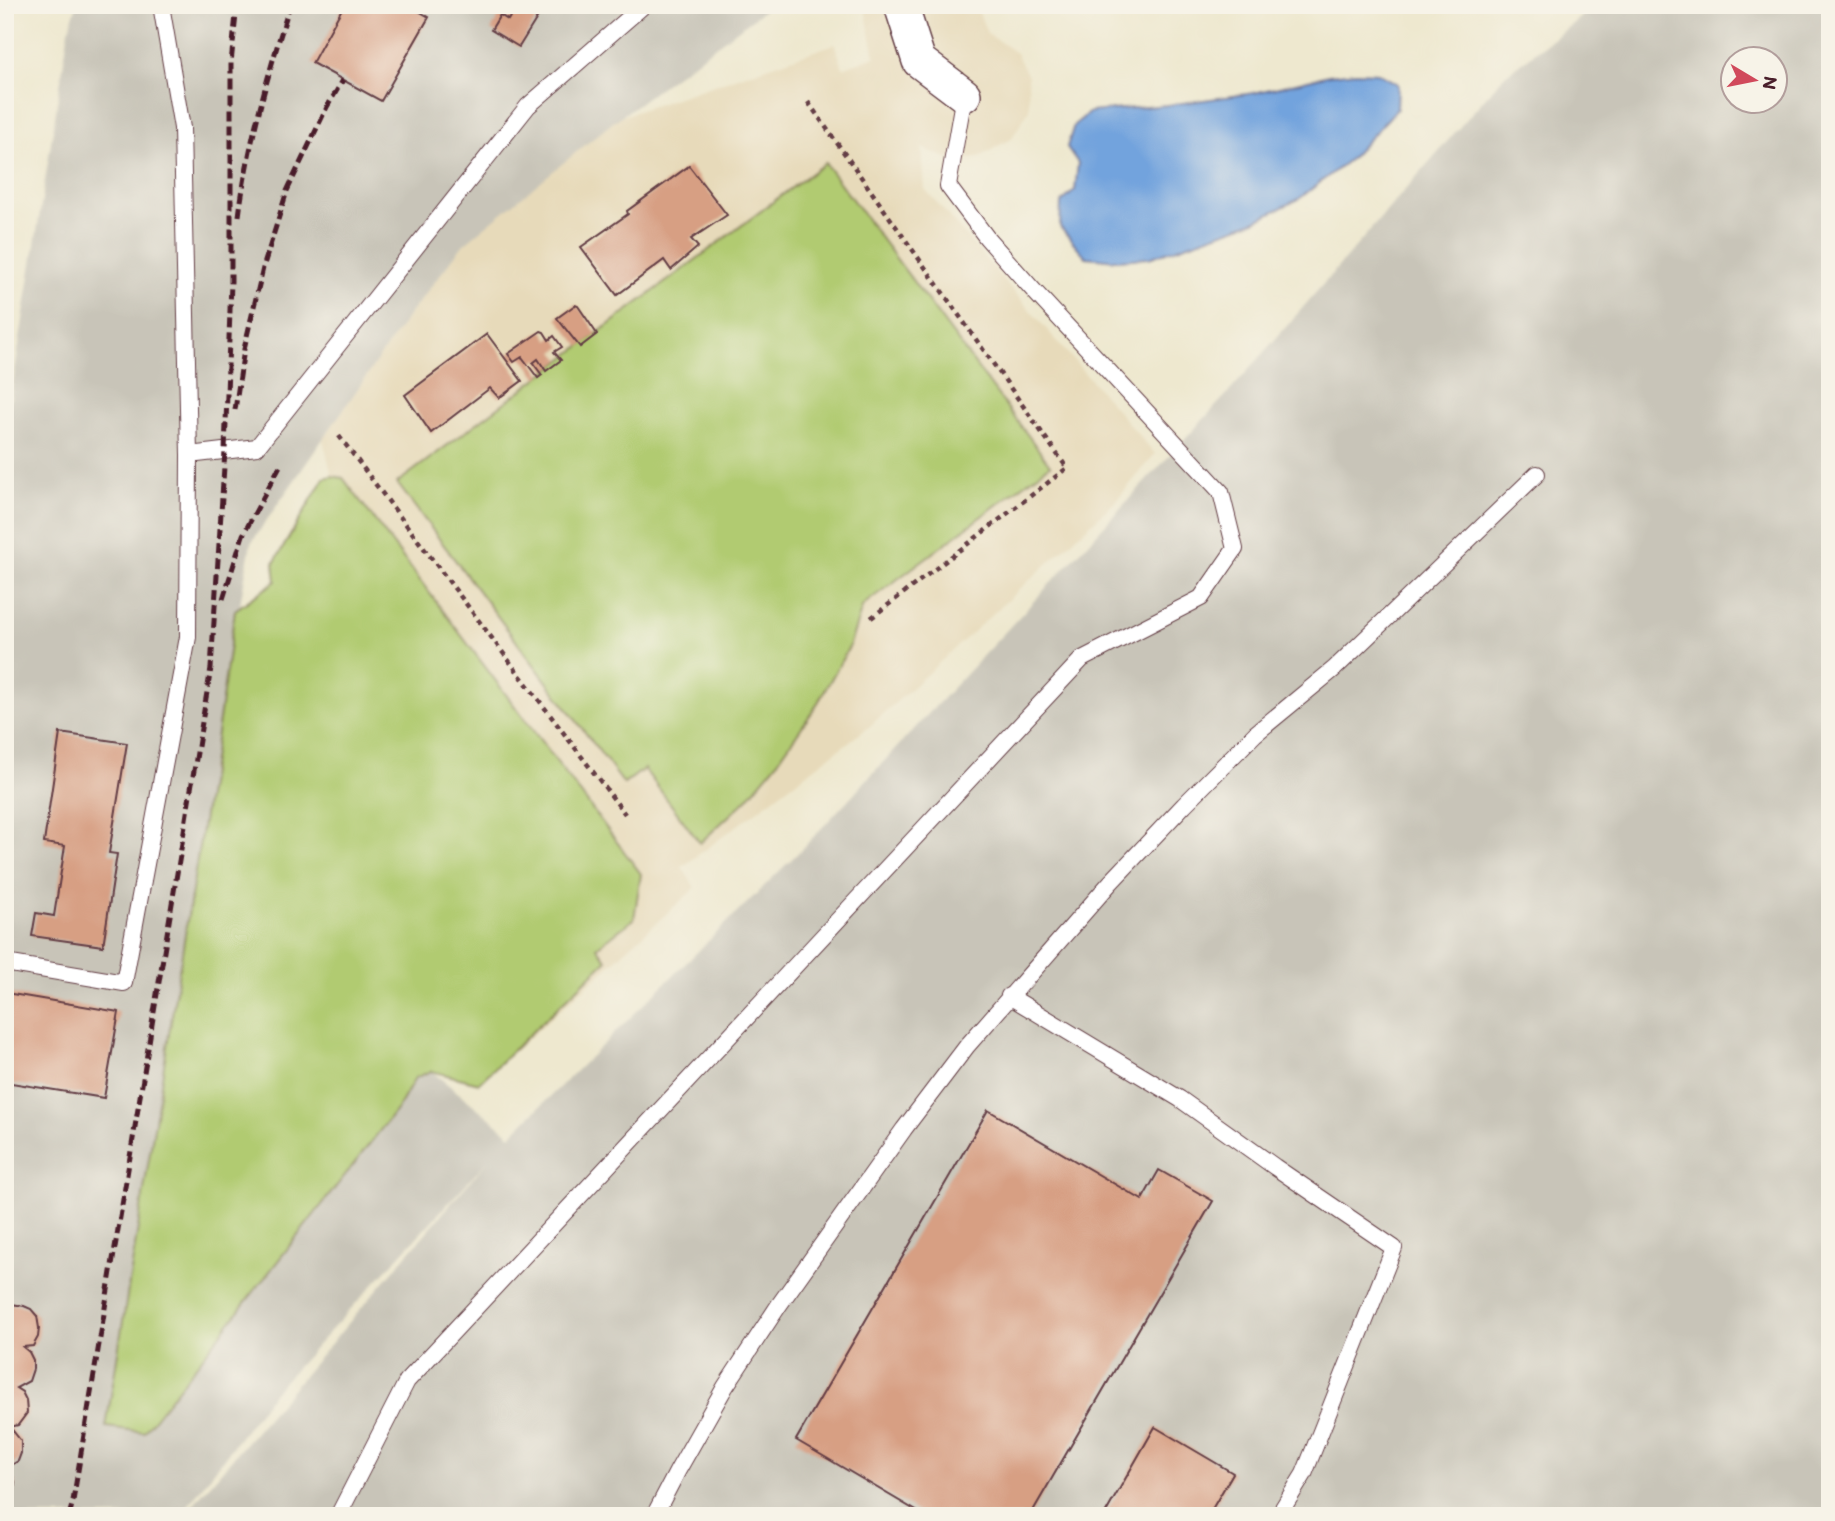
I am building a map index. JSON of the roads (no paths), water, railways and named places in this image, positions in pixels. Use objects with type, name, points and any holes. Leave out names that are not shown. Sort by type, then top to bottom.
[{"type":"street","points":[[901,5],[919,61],[964,95]]},
{"type":"lane","points":[[5,963],[124,984],[188,637],[189,455],[182,128],[161,5]]},
{"type":"lane","points":[[189,455],[257,447],[527,106],[644,5]]},
{"type":"lane","points":[[338,1516],[407,1381],[1082,659],[1201,598],[1235,549],[1221,492],[1035,292],[987,238],[948,186],[964,95]]},
{"type":"lane","points":[[654,1516],[725,1387],[779,1306],[904,1129],[1009,996],[1110,883],[1255,734],[1334,669],[1537,474]]},
{"type":"lane","points":[[1009,996],[1180,1099],[1394,1248],[1304,1474],[1278,1516]]},
{"type":"water","points":[[1378,73],[1398,84],[1397,109],[1350,159],[1299,199],[1254,221],[1149,258],[1116,260],[1086,257],[1060,227],[1061,203],[1075,190],[1078,163],[1067,147],[1074,125],[1090,112],[1254,93],[1329,75]]},
{"type":"railway","points":[[69,1516],[211,668],[225,451],[231,282],[231,63],[237,5]]},
{"type":"railway","points":[[239,216],[260,109],[290,5]]},
{"type":"railway","points":[[235,410],[244,349],[263,268],[287,191],[327,107],[343,80]]},
{"type":"railway","points":[[223,599],[243,535],[282,462]]}]
